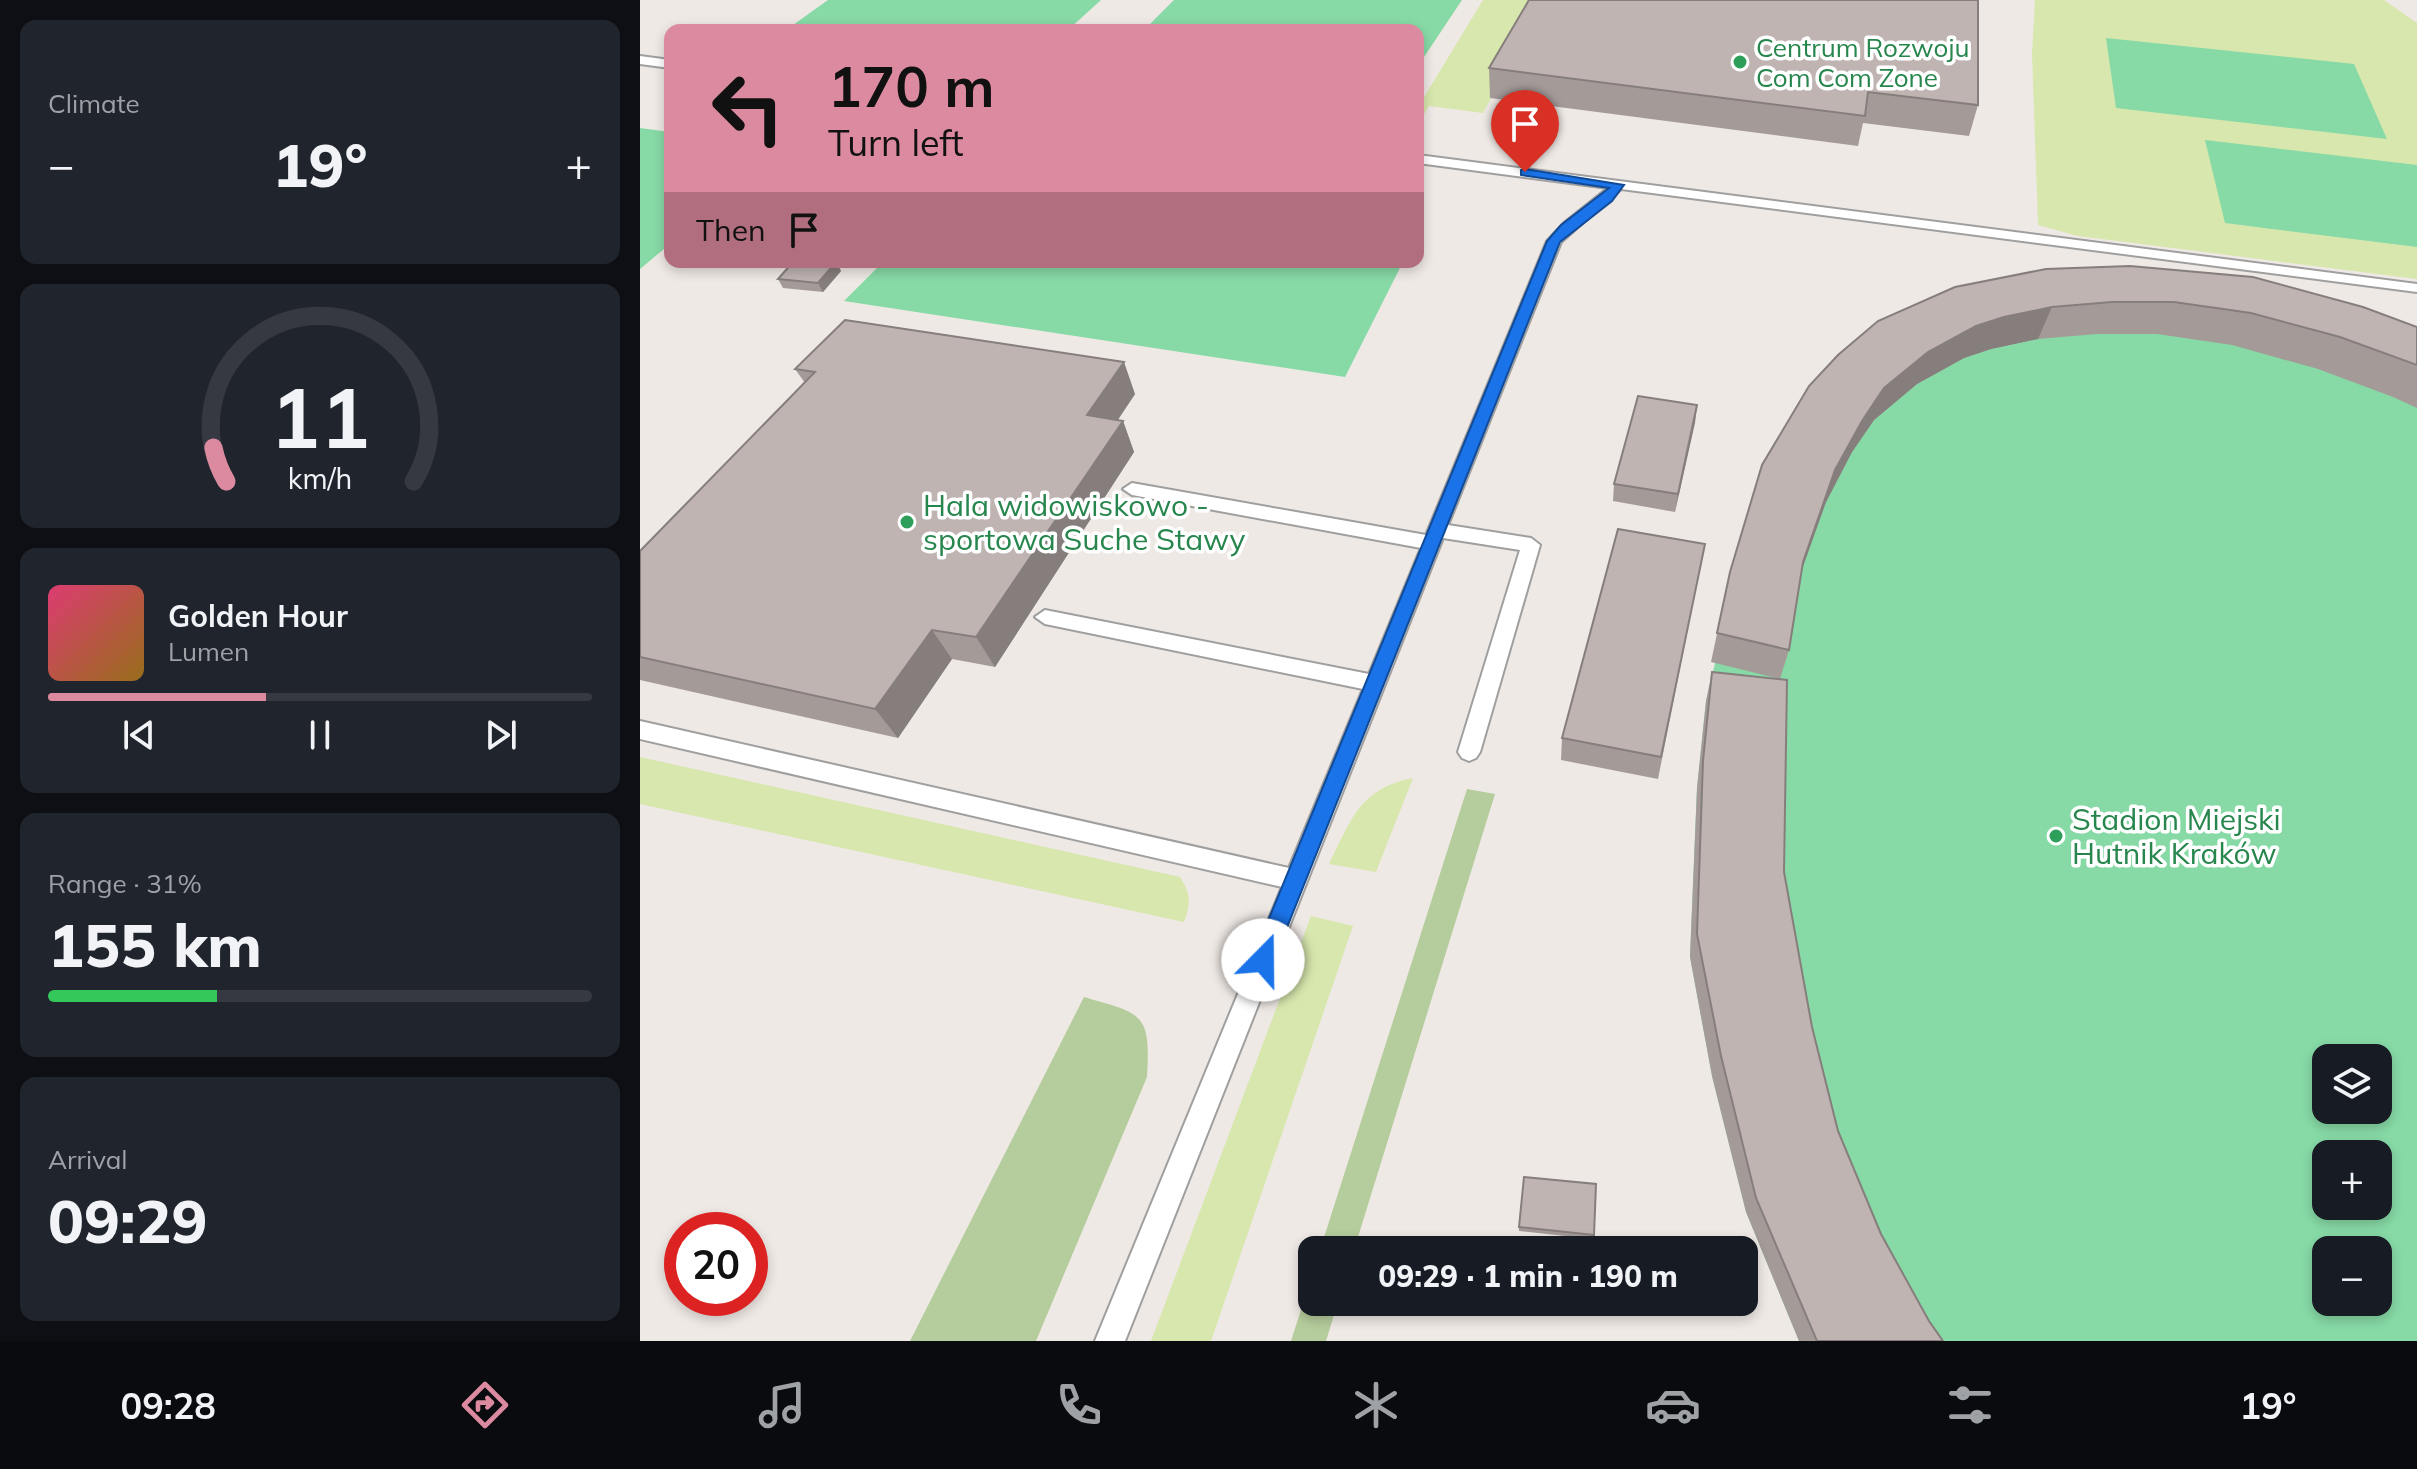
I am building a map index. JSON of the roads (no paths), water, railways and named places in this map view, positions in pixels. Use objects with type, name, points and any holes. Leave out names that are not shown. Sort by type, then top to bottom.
[{"type":"lane","points":[[640,60],[664,63]]},
{"type":"lane","points":[[1424,160],[2417,288]]},
{"type":"lane","points":[[1110,1341],[1554,241],[1565,227],[1607,198],[1617,185]]},
{"type":"lane","points":[[1132,489],[1434,536],[1531,545],[1469,752]]},
{"type":"lane","points":[[1045,617],[1375,683]]},
{"type":"lane","points":[[640,730],[1295,880]]},
{"type":"place","name":"Centrum Rozwoju Com Com Zone","points":[[1740,62]]},
{"type":"place","name":"Hala widowiskowo - sportowa Suche Stawy","points":[[907,522]]},
{"type":"place","name":"Stadion Miejski Hutnik Kraków","points":[[2056,836]]}]
